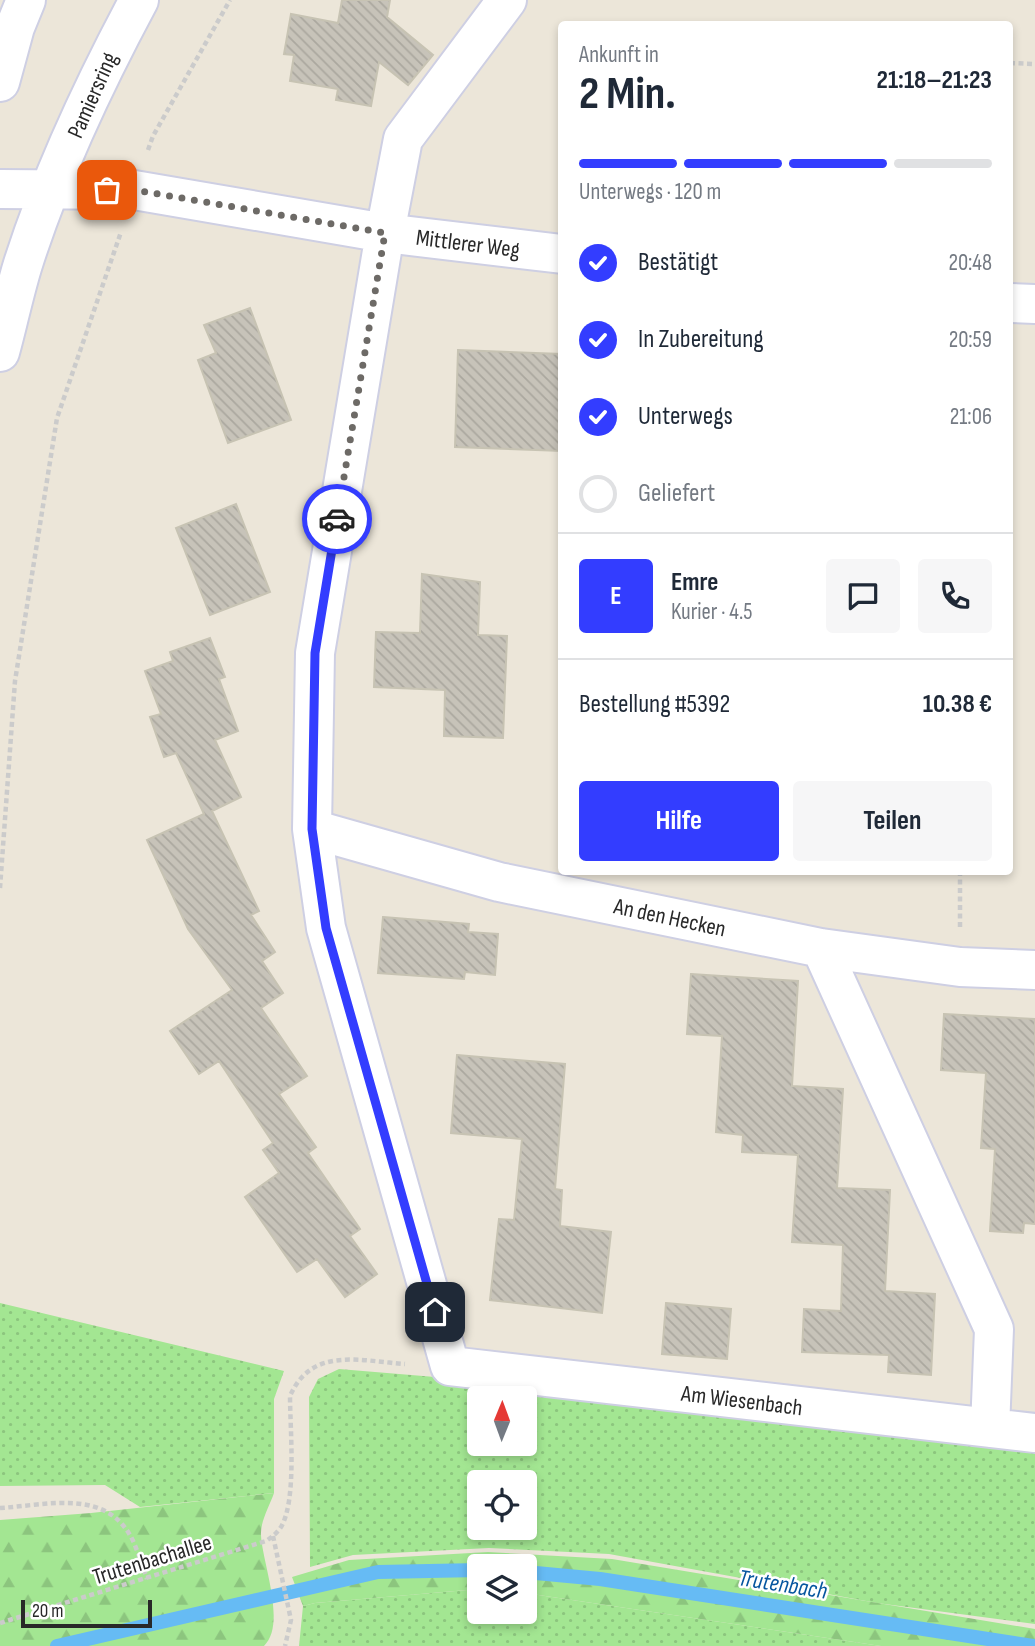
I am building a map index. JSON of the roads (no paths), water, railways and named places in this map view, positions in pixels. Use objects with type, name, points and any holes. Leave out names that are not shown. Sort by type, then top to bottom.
[{"type":"street","points":[[0,82],[15,27],[26,0]]},
{"type":"street","name":"Pamiersring","points":[[0,352],[23,264],[52,188],[98,76],[139,0]]},
{"type":"street","points":[[312,829],[315,653],[403,139],[507,0]]},
{"type":"street","name":"Mittlerer Weg","points":[[0,189],[135,190],[385,233],[558,254]]},
{"type":"street","points":[[1013,303],[1035,304]]},
{"type":"street","name":"An den Hecken","points":[[312,829],[499,882],[821,948],[960,967],[1035,970]]},
{"type":"street","name":"Am Wiesenbach","points":[[312,829],[326,928],[450,1366],[1035,1433]]},
{"type":"street","points":[[821,948],[994,1329],[990,1429]]},
{"type":"waterway","name":"Trutenbach","points":[[57,1646],[378,1572],[467,1570]]},
{"type":"waterway","name":"Trutenbach","points":[[537,1573],[600,1579],[1033,1646]]}]
